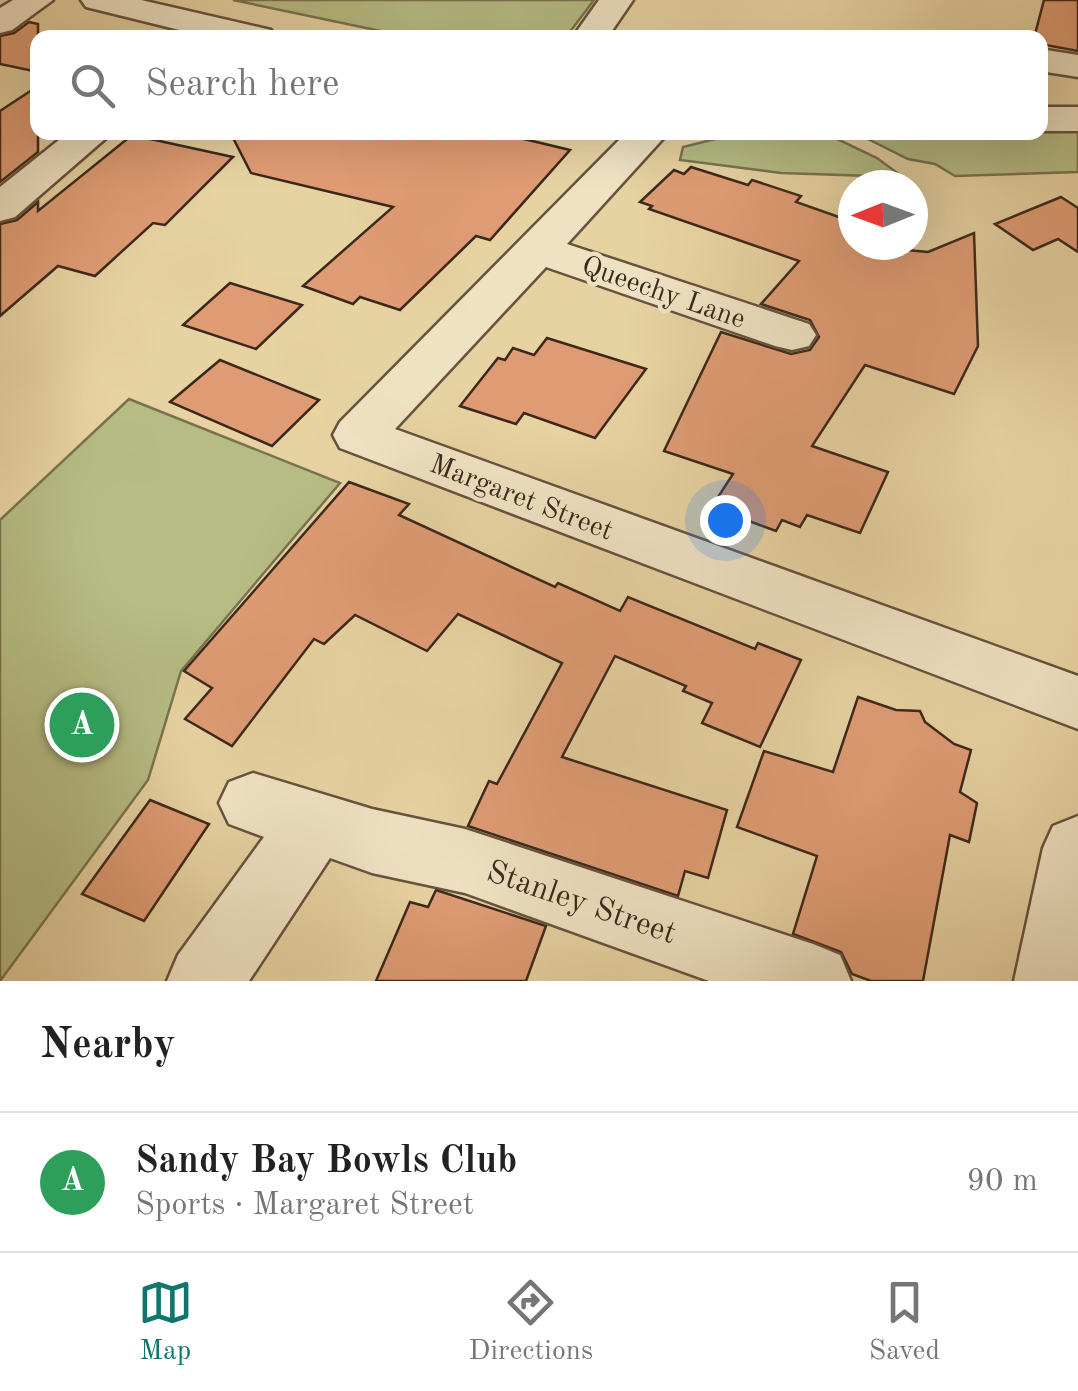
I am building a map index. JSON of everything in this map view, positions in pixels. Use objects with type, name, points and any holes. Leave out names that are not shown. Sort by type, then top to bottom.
[{"type":"street","points":[[0,23],[36,0]]},
{"type":"street","points":[[98,0],[205,30]]},
{"type":"street","points":[[595,30],[616,0]]},
{"type":"street","points":[[1048,61],[1078,66]]},
{"type":"street","points":[[1048,119],[1078,119]]},
{"type":"street","points":[[0,208],[84,140]]},
{"type":"street","name":"Margaret Street","points":[[642,140],[359,434],[1078,704]]},
{"type":"street","name":"Queechy Lane","points":[[535,248],[792,336]]},
{"type":"street","name":"Stanley Street","points":[[205,981],[284,813],[372,842],[465,861],[813,981]]},
{"type":"street","points":[[1052,981],[1078,848]]},
{"type":"green space","points":[[233,0],[594,0],[571,30],[376,30]]},
{"type":"green space","points":[[1048,131],[1078,131],[1078,172],[955,176],[935,164],[908,159],[870,140],[1048,140]]},
{"type":"green space","points":[[711,140],[840,140],[893,170],[838,170],[838,175],[781,173],[680,160],[683,147]]},
{"type":"green space","points":[[129,399],[340,483],[181,671],[148,780],[0,981],[0,520]]},
{"type":"building","points":[[1044,0],[1078,0],[1078,51],[1048,45],[1048,30],[1036,30]]},
{"type":"building","points":[[29,22],[38,24],[38,30],[30,30],[30,70],[0,64],[0,36],[14,33]]},
{"type":"building","points":[[30,91],[30,140],[38,140],[38,152],[0,182],[0,111]]},
{"type":"building","points":[[126,140],[155,140],[233,157],[165,225],[153,223],[95,276],[58,266],[0,316],[0,224],[17,220],[38,202],[38,211]]},
{"type":"building","points":[[234,140],[528,140],[570,150],[490,240],[476,236],[400,310],[360,297],[353,304],[303,286],[393,207],[251,173]]},
{"type":"building","points":[[691,167],[801,196],[796,202],[838,217],[838,260],[928,260],[928,252],[974,233],[978,346],[954,394],[865,365],[812,446],[888,472],[860,533],[807,515],[800,527],[782,520],[776,531],[738,517],[743,510],[716,500],[733,474],[664,451],[721,332],[791,354],[810,350],[819,337],[810,320],[761,304],[799,261],[649,209],[652,206],[640,202],[674,170],[684,174]]},
{"type":"building","points":[[1061,197],[1078,208],[1078,252],[1058,239],[1033,250],[995,224]]},
{"type":"building","points":[[230,283],[302,305],[256,349],[183,325]]},
{"type":"building","points":[[547,338],[646,369],[595,438],[524,413],[516,424],[460,406],[498,358],[505,360],[513,348],[534,355]]},
{"type":"building","points":[[220,360],[319,400],[272,446],[170,402]]},
{"type":"building","points":[[349,482],[409,504],[399,515],[555,587],[558,583],[620,611],[628,597],[755,649],[758,643],[801,660],[760,747],[702,723],[712,703],[683,691],[686,686],[615,656],[562,757],[727,810],[708,878],[685,871],[678,896],[468,826],[489,781],[497,784],[562,663],[458,614],[427,651],[355,615],[324,644],[314,639],[232,746],[185,719],[212,688],[184,671]]},
{"type":"building","points":[[858,697],[896,710],[920,711],[925,722],[954,744],[971,750],[960,792],[977,803],[969,842],[950,835],[923,981],[871,981],[852,974],[841,952],[793,934],[817,856],[737,827],[764,751],[833,772]]},
{"type":"building","points":[[150,800],[209,824],[144,921],[82,894]]},
{"type":"building","points":[[436,890],[546,926],[526,981],[376,981],[410,902],[428,907]]},
{"type":"place","name":"Sandy Bay Bowls Club","points":[[82,725]]}]
